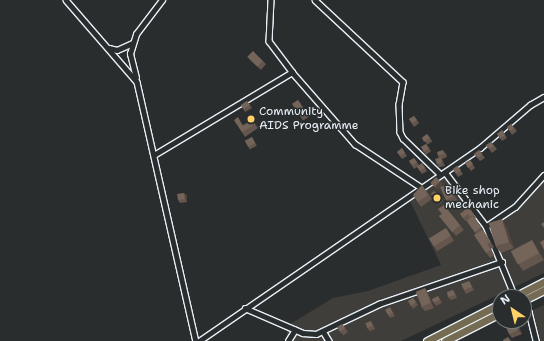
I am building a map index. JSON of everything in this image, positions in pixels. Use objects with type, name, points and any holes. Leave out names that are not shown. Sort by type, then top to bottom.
[{"type":"main road","points":[[530,289],[544,282]]},
{"type":"main road","points":[[532,296],[544,290]]},
{"type":"main road","points":[[426,341],[492,308]]},
{"type":"main road","points":[[445,341],[492,317]]},
{"type":"street","points":[[66,0],[137,82]]},
{"type":"street","points":[[162,0],[136,34],[130,54],[196,341]]},
{"type":"street","points":[[271,0],[269,41],[292,72],[355,144],[422,188]]},
{"type":"street","points":[[315,0],[403,82],[399,104],[400,132],[403,138],[440,174]]},
{"type":"street","points":[[109,48],[117,50],[133,43]]},
{"type":"street","points":[[154,155],[292,72]]},
{"type":"street","points":[[199,341],[422,188],[440,174],[480,148],[530,105],[544,97]]},
{"type":"street","points":[[445,172],[486,226],[502,262],[511,289]]},
{"type":"street","points":[[486,226],[512,210],[544,175]]},
{"type":"street","points":[[245,308],[295,330],[309,334],[323,331],[379,304],[502,262]]},
{"type":"street","points":[[532,324],[536,341]]},
{"type":"street","points":[[288,341],[295,330]]},
{"type":"street","points":[[323,331],[329,341]]},
{"type":"shaded area","points":[[445,172],[486,226],[509,212],[544,175],[544,273],[510,289],[492,289],[492,298],[401,341],[287,341],[287,326],[333,298],[368,291],[441,265],[408,197]]},
{"type":"shaded area","points":[[544,305],[544,341],[536,341],[532,324],[532,311]]},
{"type":"building","points":[[253,51],[263,61],[257,67],[247,57]]},
{"type":"building","points":[[298,100],[306,112],[300,116],[292,104]]},
{"type":"building","points":[[247,101],[250,105],[243,109],[241,105]]},
{"type":"building","points":[[414,116],[417,120],[412,123],[409,119]]},
{"type":"building","points":[[238,117],[243,126],[252,120],[255,124],[242,132],[234,120]]},
{"type":"building","points":[[511,124],[514,128],[510,131],[507,127]]},
{"type":"building","points":[[502,130],[505,135],[500,138],[497,134]]},
{"type":"building","points":[[427,134],[430,138],[424,142],[422,138]]},
{"type":"building","points":[[252,137],[255,143],[248,147],[245,141]]},
{"type":"building","points":[[491,142],[494,146],[490,149],[486,145]]},
{"type":"building","points":[[426,144],[429,148],[424,152],[421,147]]},
{"type":"building","points":[[402,148],[405,153],[400,156],[397,152]]},
{"type":"building","points":[[443,150],[445,154],[438,156],[437,152]]},
{"type":"building","points":[[479,150],[482,154],[478,158],[474,154]]},
{"type":"building","points":[[441,157],[442,163],[437,164],[435,159]]},
{"type":"building","points":[[414,158],[417,162],[412,165],[409,161]]},
{"type":"building","points":[[470,160],[473,164],[468,168],[465,163]]},
{"type":"building","points":[[422,163],[425,168],[420,171],[417,167]]},
{"type":"building","points":[[457,166],[461,170],[456,174],[453,169]]},
{"type":"building","points":[[436,177],[440,181],[435,187],[430,183]]},
{"type":"building","points":[[449,184],[454,196],[446,200],[440,187]]},
{"type":"building","points":[[422,185],[428,195],[418,202],[413,195]]},
{"type":"building","points":[[434,191],[441,197],[437,201],[431,194]]},
{"type":"building","points":[[184,193],[185,199],[178,200],[177,194]]},
{"type":"building","points":[[444,205],[460,225],[452,232],[439,216],[442,214],[438,209]]},
{"type":"building","points":[[468,206],[474,215],[470,217],[468,214],[463,218],[460,214],[465,210],[463,208]]},
{"type":"building","points":[[473,216],[481,227],[475,232],[467,221]]},
{"type":"building","points":[[502,219],[509,242],[496,246],[489,223]]},
{"type":"building","points":[[446,228],[451,236],[434,246],[429,239]]},
{"type":"building","points":[[483,230],[491,242],[487,244],[491,250],[486,253],[474,235]]},
{"type":"building","points":[[532,240],[539,253],[518,265],[511,251]]},
{"type":"building","points":[[544,240],[544,250],[540,242]]},
{"type":"building","points":[[469,281],[472,287],[464,290],[461,284]]},
{"type":"building","points":[[425,288],[431,303],[422,307],[416,292]]},
{"type":"building","points":[[453,290],[455,295],[448,297],[447,292]]},
{"type":"building","points":[[438,296],[440,300],[434,303],[432,299]]},
{"type":"building","points":[[413,298],[416,302],[411,306],[408,301]]},
{"type":"building","points":[[390,307],[393,313],[388,315],[385,310]]},
{"type":"building","points":[[371,321],[373,326],[367,328],[365,323]]},
{"type":"building","points":[[342,324],[345,328],[340,332],[337,327]]},
{"type":"building","points":[[507,329],[518,329],[518,330],[509,334]]},
{"type":"building","points":[[508,337],[511,341],[503,341],[503,340]]},
{"type":"place","name":"Community AIDS Programme","points":[[251,119]]},
{"type":"place","name":"Bike shop mechanic","points":[[437,198]]}]
